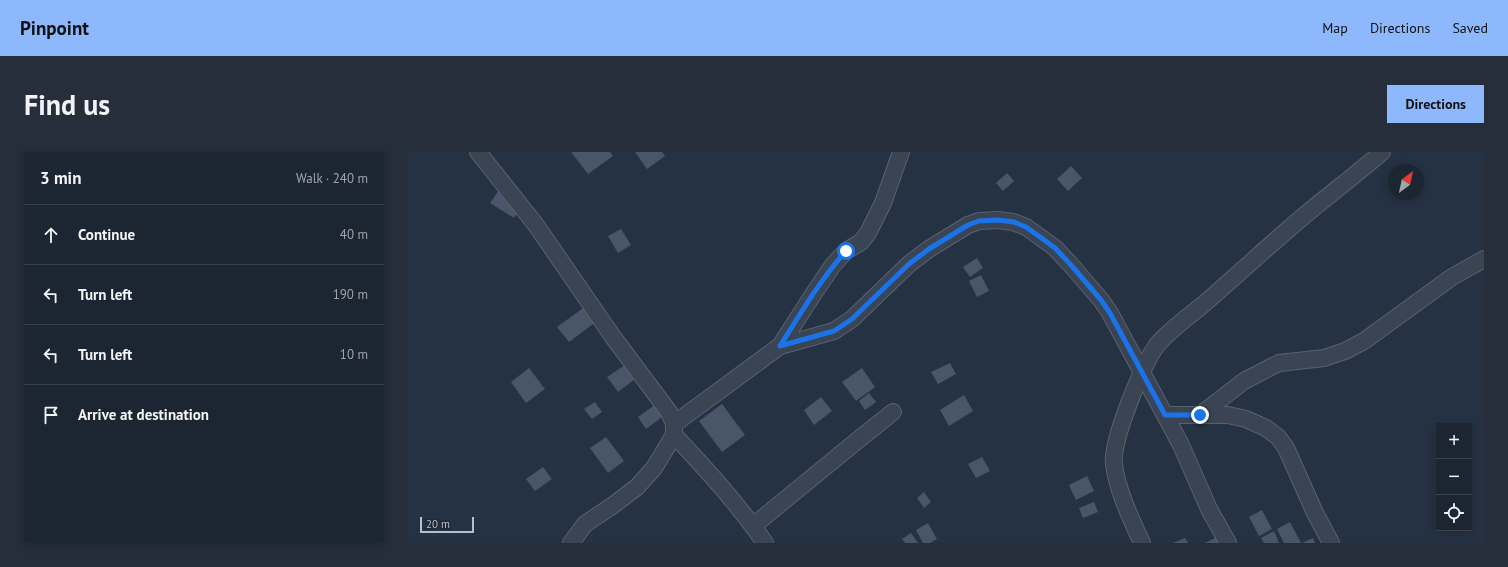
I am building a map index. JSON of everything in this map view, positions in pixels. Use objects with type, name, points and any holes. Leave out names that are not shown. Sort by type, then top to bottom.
[{"type":"street","points":[[478,152],[536,225],[613,337],[669,412],[674,429],[753,526],[765,543]]},
{"type":"street","points":[[571,543],[585,524],[637,487],[654,468],[674,429],[780,346],[833,265],[850,248],[861,242],[868,232],[883,203],[902,152]]},
{"type":"street","points":[[1142,543],[1130,519],[1119,486],[1114,464],[1114,453],[1120,431],[1142,373],[1157,346],[1167,335],[1295,224],[1382,152]]},
{"type":"street","points":[[780,346],[834,331],[852,319],[904,269],[929,249],[968,225],[979,221],[998,220],[1014,222],[1026,227],[1055,248],[1101,300],[1110,313],[1181,445],[1209,508],[1228,543]]},
{"type":"street","points":[[1200,415],[1244,381],[1279,363],[1324,358],[1345,351],[1364,341],[1452,277],[1484,259]]},
{"type":"street","points":[[753,526],[893,412]]},
{"type":"street","points":[[1165,415],[1228,415],[1246,419],[1266,428],[1278,437],[1286,448],[1315,513],[1331,543]]},
{"type":"building","points":[[571,152],[610,152],[613,156],[588,174]]},
{"type":"building","points":[[635,152],[662,152],[665,156],[647,169]]},
{"type":"building","points":[[1071,166],[1082,178],[1068,191],[1057,179]]},
{"type":"building","points":[[1007,173],[1014,181],[1003,191],[996,183]]},
{"type":"building","points":[[501,187],[524,202],[514,218],[490,203]]},
{"type":"building","points":[[621,229],[631,245],[618,253],[608,236]]},
{"type":"building","points":[[977,258],[983,268],[970,277],[963,267]]},
{"type":"building","points":[[981,275],[989,291],[977,297],[969,281]]},
{"type":"building","points":[[586,306],[597,321],[569,342],[557,327]]},
{"type":"building","points":[[950,363],[956,374],[938,384],[931,372]]},
{"type":"building","points":[[625,365],[635,379],[618,392],[607,377]]},
{"type":"building","points":[[529,368],[545,389],[526,403],[511,382]]},
{"type":"building","points":[[862,368],[875,387],[856,401],[842,382]]},
{"type":"building","points":[[869,393],[876,402],[865,410],[859,401]]},
{"type":"building","points":[[964,395],[973,411],[949,426],[940,410]]},
{"type":"building","points":[[821,397],[832,411],[814,425],[804,410]]},
{"type":"building","points":[[660,401],[669,412],[646,429],[638,417]]},
{"type":"building","points":[[595,402],[602,412],[592,419],[584,409]]},
{"type":"building","points":[[722,404],[745,435],[722,452],[699,421]]},
{"type":"building","points":[[606,437],[624,461],[608,473],[590,448]]},
{"type":"building","points":[[982,457],[990,471],[976,478],[968,464]]},
{"type":"building","points":[[543,467],[552,479],[535,491],[526,479]]},
{"type":"building","points":[[1087,476],[1094,491],[1076,500],[1069,485]]},
{"type":"building","points":[[924,492],[931,502],[924,508],[917,498]]},
{"type":"building","points":[[1094,502],[1098,512],[1083,518],[1079,508]]},
{"type":"building","points":[[1262,510],[1272,529],[1259,536],[1249,517]]},
{"type":"building","points":[[1290,522],[1301,543],[1284,543],[1277,529]]},
{"type":"building","points":[[928,523],[937,539],[930,543],[923,543],[916,530]]},
{"type":"building","points":[[1274,531],[1279,543],[1264,543],[1261,538]]},
{"type":"building","points":[[911,533],[918,543],[905,543],[902,539]]},
{"type":"building","points":[[1219,536],[1222,543],[1205,543]]},
{"type":"building","points":[[1185,538],[1188,543],[1173,543]]},
{"type":"building","points":[[1313,538],[1315,543],[1302,543]]},
{"type":"route","points":[[846,251],[833,265],[780,346],[834,331],[852,319],[909,264],[944,239],[968,225],[986,220],[1014,222],[1026,227],[1055,248],[1101,300],[1110,313],[1165,415],[1200,415]]}]
